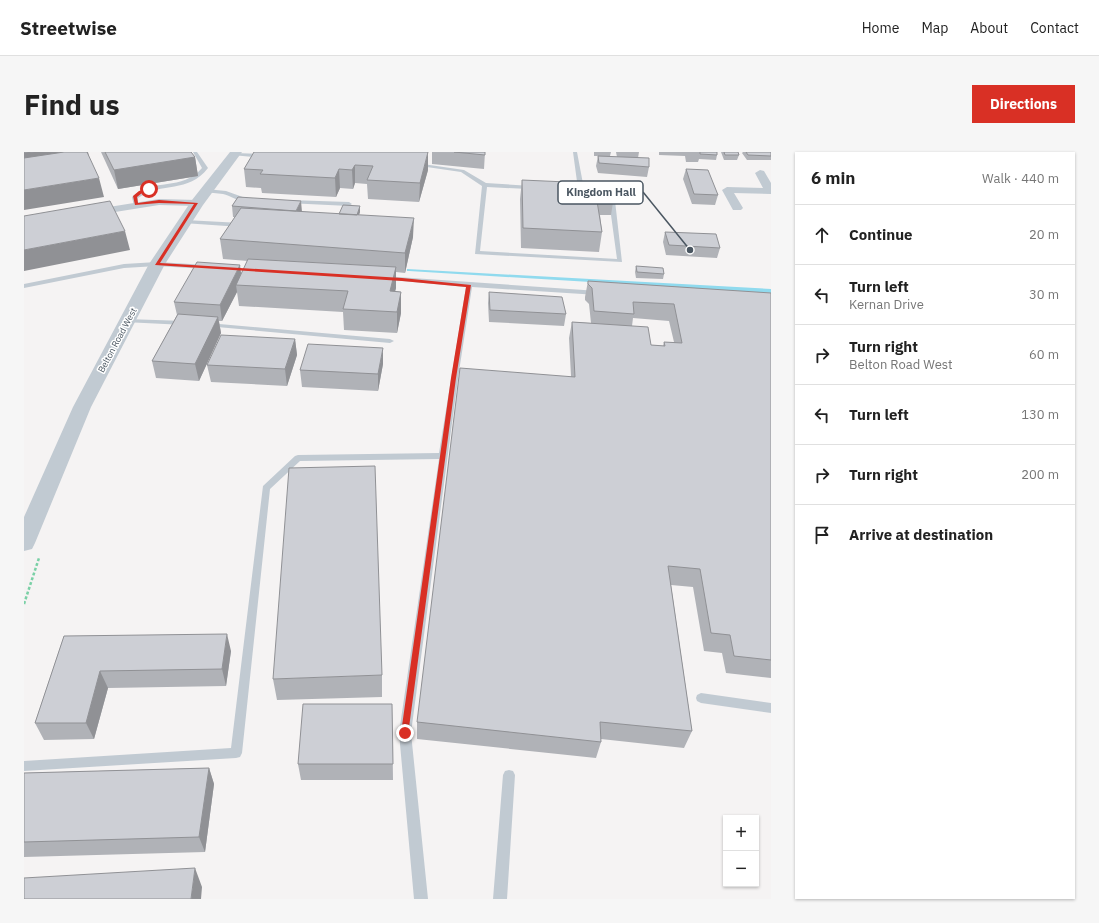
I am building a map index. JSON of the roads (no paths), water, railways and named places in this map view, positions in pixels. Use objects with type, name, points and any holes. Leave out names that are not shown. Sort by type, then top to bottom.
[{"type":"street","name":"Belton Road West","points":[[24,543],[82,406],[126,321],[157,264],[201,197],[235,153]]},
{"type":"street","points":[[760,173],[771,191]]},
{"type":"street","points":[[737,208],[727,190],[771,191]]},
{"type":"street","points":[[81,214],[136,204],[201,197]]},
{"type":"lane","points":[[136,204],[135,197],[140,192],[149,189],[183,184],[198,178],[205,168],[195,152]]},
{"type":"lane","points":[[575,152],[582,189]]},
{"type":"lane","points":[[235,153],[267,157]]},
{"type":"lane","points":[[409,165],[432,166],[462,171],[485,185],[582,189],[611,192],[620,261],[477,253],[485,185]]},
{"type":"lane","points":[[201,197],[226,192],[238,199],[253,200]]},
{"type":"lane","points":[[282,201],[349,204]]},
{"type":"lane","points":[[185,222],[248,226]]},
{"type":"lane","points":[[24,286],[124,266],[157,264],[216,268]]},
{"type":"lane","points":[[379,278],[604,293]]},
{"type":"lane","points":[[421,899],[405,733],[443,456],[469,285]]},
{"type":"lane","points":[[126,321],[235,326],[332,337],[390,341]]},
{"type":"lane","points":[[24,766],[236,754],[266,488],[298,458],[443,456]]},
{"type":"lane","points":[[701,698],[771,708]]},
{"type":"lane","points":[[500,899],[509,775]]},
{"type":"waterway","points":[[409,270],[771,291]]},
{"type":"place","name":"Kingdom Hall","points":[[690,250]]}]
